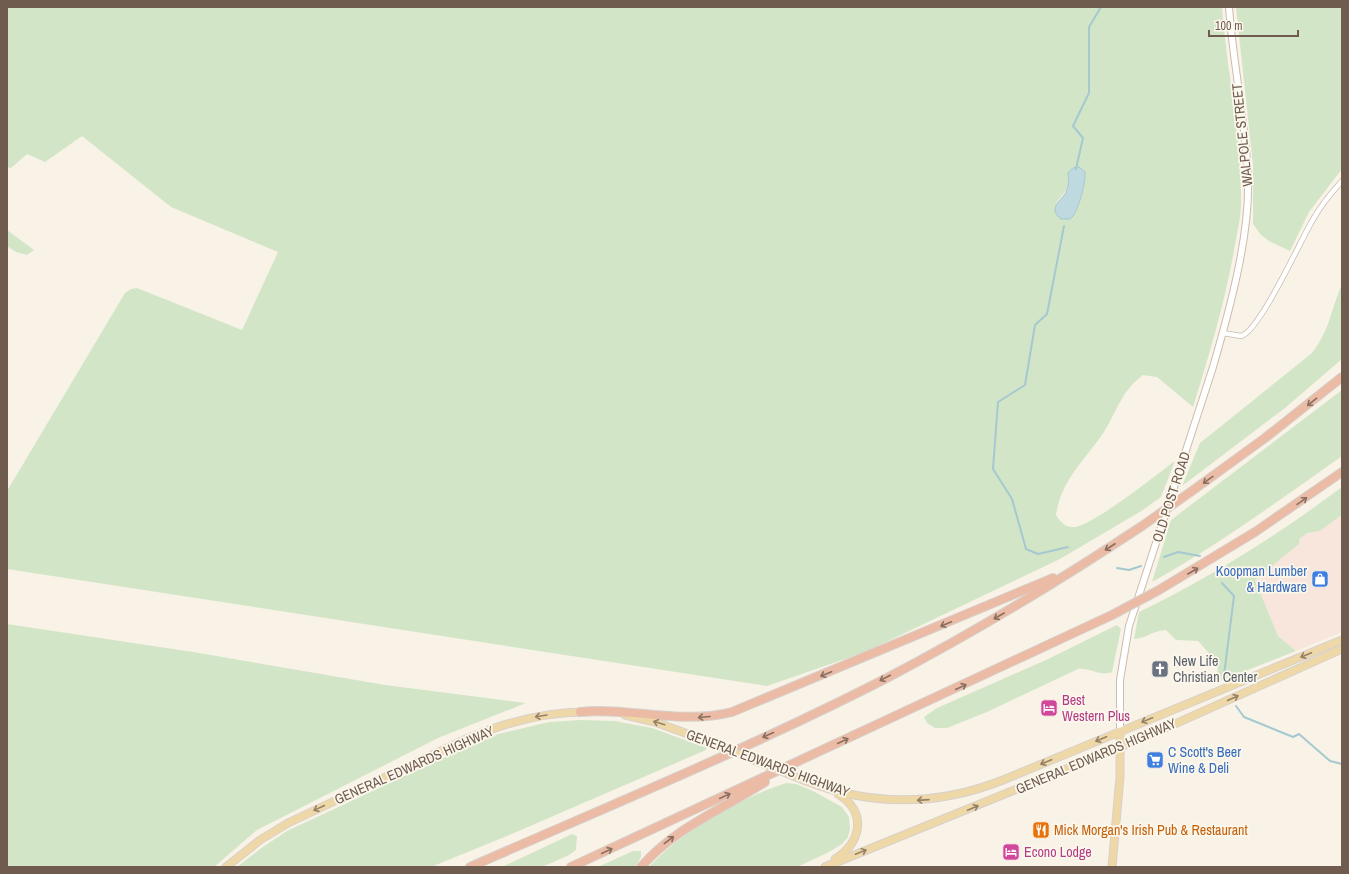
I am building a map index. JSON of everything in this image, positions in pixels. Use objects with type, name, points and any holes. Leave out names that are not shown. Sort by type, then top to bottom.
[{"type":"highway","points":[[470,867],[758,740],[842,700],[958,639],[1072,571],[1142,526],[1265,438],[1342,377]]},
{"type":"highway","points":[[571,867],[1112,615],[1159,590],[1242,541],[1342,472]]},
{"type":"highway","points":[[580,712],[619,711],[690,718],[732,712],[1072,571]]},
{"type":"highway","points":[[641,867],[658,849],[673,837],[790,766]]},
{"type":"main road","name":"WALPOLE STREET","points":[[1223,333],[1245,232],[1248,196],[1246,143],[1233,55],[1230,7]]},
{"type":"main road","name":"OLD POST ROAD","points":[[1112,867],[1120,782],[1120,680],[1129,626],[1223,333]]},
{"type":"main road","name":"GENERAL EDWARDS HIGHWAY","points":[[226,867],[260,840],[288,823],[464,740],[494,728],[526,718],[580,712],[613,714],[640,718],[696,737],[830,790],[862,797],[890,800],[921,800],[953,796],[993,784],[1342,640]]},
{"type":"main road","name":"GENERAL EDWARDS HIGHWAY","points":[[825,867],[1120,747],[1342,649]]},
{"type":"main road","points":[[821,867],[848,850],[854,842],[857,829],[857,819],[851,806],[843,798],[830,790]]},
{"type":"street","points":[[1223,333],[1241,336],[1250,330],[1278,285],[1315,216],[1342,181]]},
{"type":"shaded area","points":[[1342,516],[1342,632],[1296,651],[1278,636],[1255,580],[1299,544],[1300,538],[1303,535],[1320,531]]},
{"type":"green space","points":[[7,7],[1222,7],[1237,130],[1241,179],[1241,203],[1226,291],[1193,407],[1157,377],[1143,375],[1130,387],[1120,401],[1104,432],[1068,481],[1063,491],[1056,515],[1069,527],[1084,524],[1110,508],[1175,461],[1161,497],[1143,510],[1060,559],[865,652],[767,686],[7,569],[7,491],[125,293],[131,289],[137,288],[242,330],[278,252],[171,207],[82,136],[45,162],[27,154],[11,168],[7,167]],"holes":[[[1068,177],[1082,190],[1077,208],[1056,204],[1067,188],[1069,181]]]},
{"type":"green space","points":[[1236,7],[1342,7],[1342,169],[1309,212],[1290,251],[1269,241],[1261,235],[1253,224],[1253,165]]},
{"type":"green space","points":[[7,230],[34,250],[27,255],[16,252],[7,246]]},
{"type":"green space","points":[[1342,284],[1342,359],[1285,408],[1182,486],[1200,443],[1312,353],[1327,328]]},
{"type":"green space","points":[[1342,390],[1342,456],[1201,553],[1152,582],[1171,520]]},
{"type":"green space","points":[[1342,487],[1342,516],[1320,531],[1308,533],[1300,538],[1299,544],[1255,580],[1278,636],[1296,651],[1217,682],[1218,663],[1198,641],[1176,640],[1166,630],[1157,631],[1142,638],[1134,639],[1139,612],[1166,599],[1244,554],[1318,505]]},
{"type":"green space","points":[[7,624],[193,652],[385,685],[526,703],[438,738],[257,830],[214,867],[7,867]]},
{"type":"green space","points":[[1117,625],[1121,629],[1112,672],[1099,673],[1087,669],[1078,669],[987,712],[947,728],[935,728],[927,723],[924,717],[937,708],[1046,660]]},
{"type":"green space","points":[[581,720],[615,721],[652,728],[707,748],[706,750],[514,833],[431,867],[237,867],[287,831],[498,734],[549,722]]},
{"type":"green space","points":[[786,783],[796,784],[813,791],[842,807],[849,817],[850,829],[848,837],[842,844],[797,867],[649,867],[678,841],[713,817],[750,797]]},
{"type":"green space","points":[[572,834],[577,836],[576,850],[569,855],[542,867],[502,867]]},
{"type":"green space","points":[[633,851],[641,851],[641,857],[635,867],[598,867]]},
{"type":"water","points":[[1079,167],[1085,172],[1085,177],[1079,205],[1070,219],[1061,219],[1057,215],[1055,208],[1067,190],[1068,173],[1072,168]]},
{"type":"waterway","points":[[1076,169],[1083,138],[1073,126],[1089,93],[1089,27],[1101,7]]},
{"type":"waterway","points":[[1064,226],[1047,314],[1035,325],[1025,385],[998,402],[993,469],[1012,499],[1026,549],[1038,554],[1068,547]]},
{"type":"waterway","points":[[1164,557],[1178,552],[1200,556]]},
{"type":"waterway","points":[[1117,568],[1129,570],[1141,566]]},
{"type":"waterway","points":[[1222,583],[1234,596],[1224,675]]},
{"type":"waterway","points":[[1236,706],[1244,717],[1293,737],[1299,734],[1330,761],[1342,764]]},
{"type":"place","name":"Koopman Lumber & Hardware","points":[[1320,579]]},
{"type":"place","name":"New Life Christian Center","points":[[1160,669]]},
{"type":"place","name":"Best Western Plus","points":[[1049,708]]},
{"type":"place","name":"C Scott's Beer Wine & Deli","points":[[1155,760]]},
{"type":"place","name":"Mick Morgan's Irish Pub & Restaurant","points":[[1041,830]]},
{"type":"place","name":"Econo Lodge","points":[[1011,852]]}]
